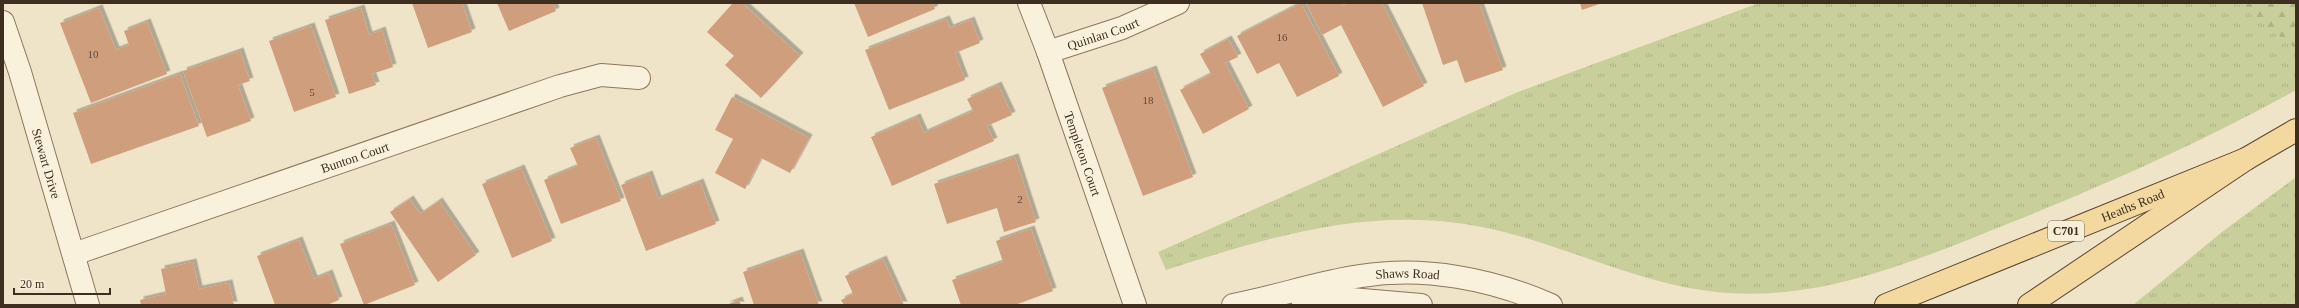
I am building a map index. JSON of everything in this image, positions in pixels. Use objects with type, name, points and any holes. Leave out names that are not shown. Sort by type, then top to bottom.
[{"type":"main road","name":"Heaths Road","points":[[2029,305],[2246,159],[2296,130]]},
{"type":"main road","name":"Heaths Road","points":[[1886,305],[2246,159]]},
{"type":"street","name":"Templeton Court","points":[[1029,3],[1048,52],[1135,305]]},
{"type":"street","name":"Quinlan Court","points":[[1048,52],[1122,28],[1178,3]]},
{"type":"street","name":"Stewart Drive","points":[[3,22],[20,72],[88,305]]},
{"type":"street","name":"Bunton Court","points":[[74,254],[560,86],[601,75],[639,78]]},
{"type":"street","name":"Shaws Road","points":[[1233,305],[1263,300],[1361,276],[1421,272],[1470,279],[1526,294],[1551,305]]},
{"type":"street","name":"Shaws Road","points":[[1263,300],[1339,298],[1421,305]]},
{"type":"green space","points":[[1759,3],[2296,3],[2296,90],[2226,127],[2155,161],[2010,223],[1907,263],[1837,283],[1801,290],[1765,293],[1728,293],[1699,290],[1643,277],[1504,232],[1460,223],[1416,220],[1374,221],[1332,226],[1291,234],[1166,270],[1158,252],[1518,92]]},
{"type":"green space","points":[[2237,3],[2296,3],[2296,49]]},
{"type":"green space","points":[[2296,177],[2296,305],[2133,305],[2222,232]]},
{"type":"building","points":[[412,3],[462,3],[472,32],[428,48]]},
{"type":"building","points":[[497,3],[553,3],[556,11],[509,31]]},
{"type":"building","points":[[733,3],[742,3],[800,56],[761,98],[725,65],[734,56],[707,32]]},
{"type":"building","points":[[854,3],[932,3],[935,9],[868,37]]},
{"type":"building","points":[[1301,3],[1339,76],[1297,97],[1279,63],[1257,74],[1237,36]]},
{"type":"building","points":[[1306,3],[1341,3],[1343,6],[1348,3],[1382,3],[1424,86],[1383,107],[1341,25],[1322,35]]},
{"type":"building","points":[[1422,3],[1479,3],[1503,70],[1465,83],[1457,60],[1443,65]]},
{"type":"building","points":[[1580,3],[1602,3],[1582,10]]},
{"type":"building","points":[[99,8],[116,50],[129,45],[124,31],[147,22],[167,74],[91,103],[60,23]]},
{"type":"building","points":[[361,8],[369,35],[382,30],[393,67],[372,74],[376,85],[349,94],[325,20]]},
{"type":"building","points":[[946,19],[950,28],[971,20],[980,43],[955,53],[965,80],[889,110],[865,50]]},
{"type":"building","points":[[311,26],[336,97],[294,112],[269,41]]},
{"type":"building","points":[[1228,39],[1238,57],[1225,63],[1249,109],[1203,134],[1180,90],[1211,74],[1200,54]]},
{"type":"building","points":[[240,51],[250,81],[238,85],[251,121],[207,137],[183,71]]},
{"type":"building","points":[[1153,69],[1193,177],[1143,196],[1102,88]]},
{"type":"building","points":[[180,74],[199,126],[91,164],[73,113]]},
{"type":"building","points":[[998,85],[1012,115],[987,126],[994,141],[892,186],[871,137],[917,117],[924,133],[973,111],[967,99]]},
{"type":"building","points":[[732,97],[809,138],[790,173],[761,158],[745,189],[715,173],[733,139],[715,130]]},
{"type":"building","points":[[596,138],[621,201],[561,224],[544,180],[578,166],[570,148]]},
{"type":"building","points":[[1015,157],[1036,222],[1004,232],[997,208],[947,224],[934,184]]},
{"type":"building","points":[[521,168],[552,241],[512,258],[482,184]]},
{"type":"building","points":[[649,174],[658,199],[700,182],[716,224],[646,251],[621,185]]},
{"type":"building","points":[[410,199],[420,214],[439,201],[476,255],[438,282],[390,212]]},
{"type":"building","points":[[391,224],[415,285],[364,305],[340,244]]},
{"type":"building","points":[[1031,229],[1053,291],[1015,305],[961,305],[952,280],[1003,262],[996,241]]},
{"type":"building","points":[[299,240],[314,279],[329,273],[339,300],[327,305],[275,305],[257,256]]},
{"type":"building","points":[[800,252],[819,305],[754,305],[743,272]]},
{"type":"building","points":[[883,259],[904,305],[844,305],[841,300],[853,294],[845,276]]},
{"type":"building","points":[[193,262],[199,289],[229,283],[234,305],[141,305],[140,300],[166,294],[161,269]]},
{"type":"building","points":[[739,300],[741,305],[726,305]]}]
